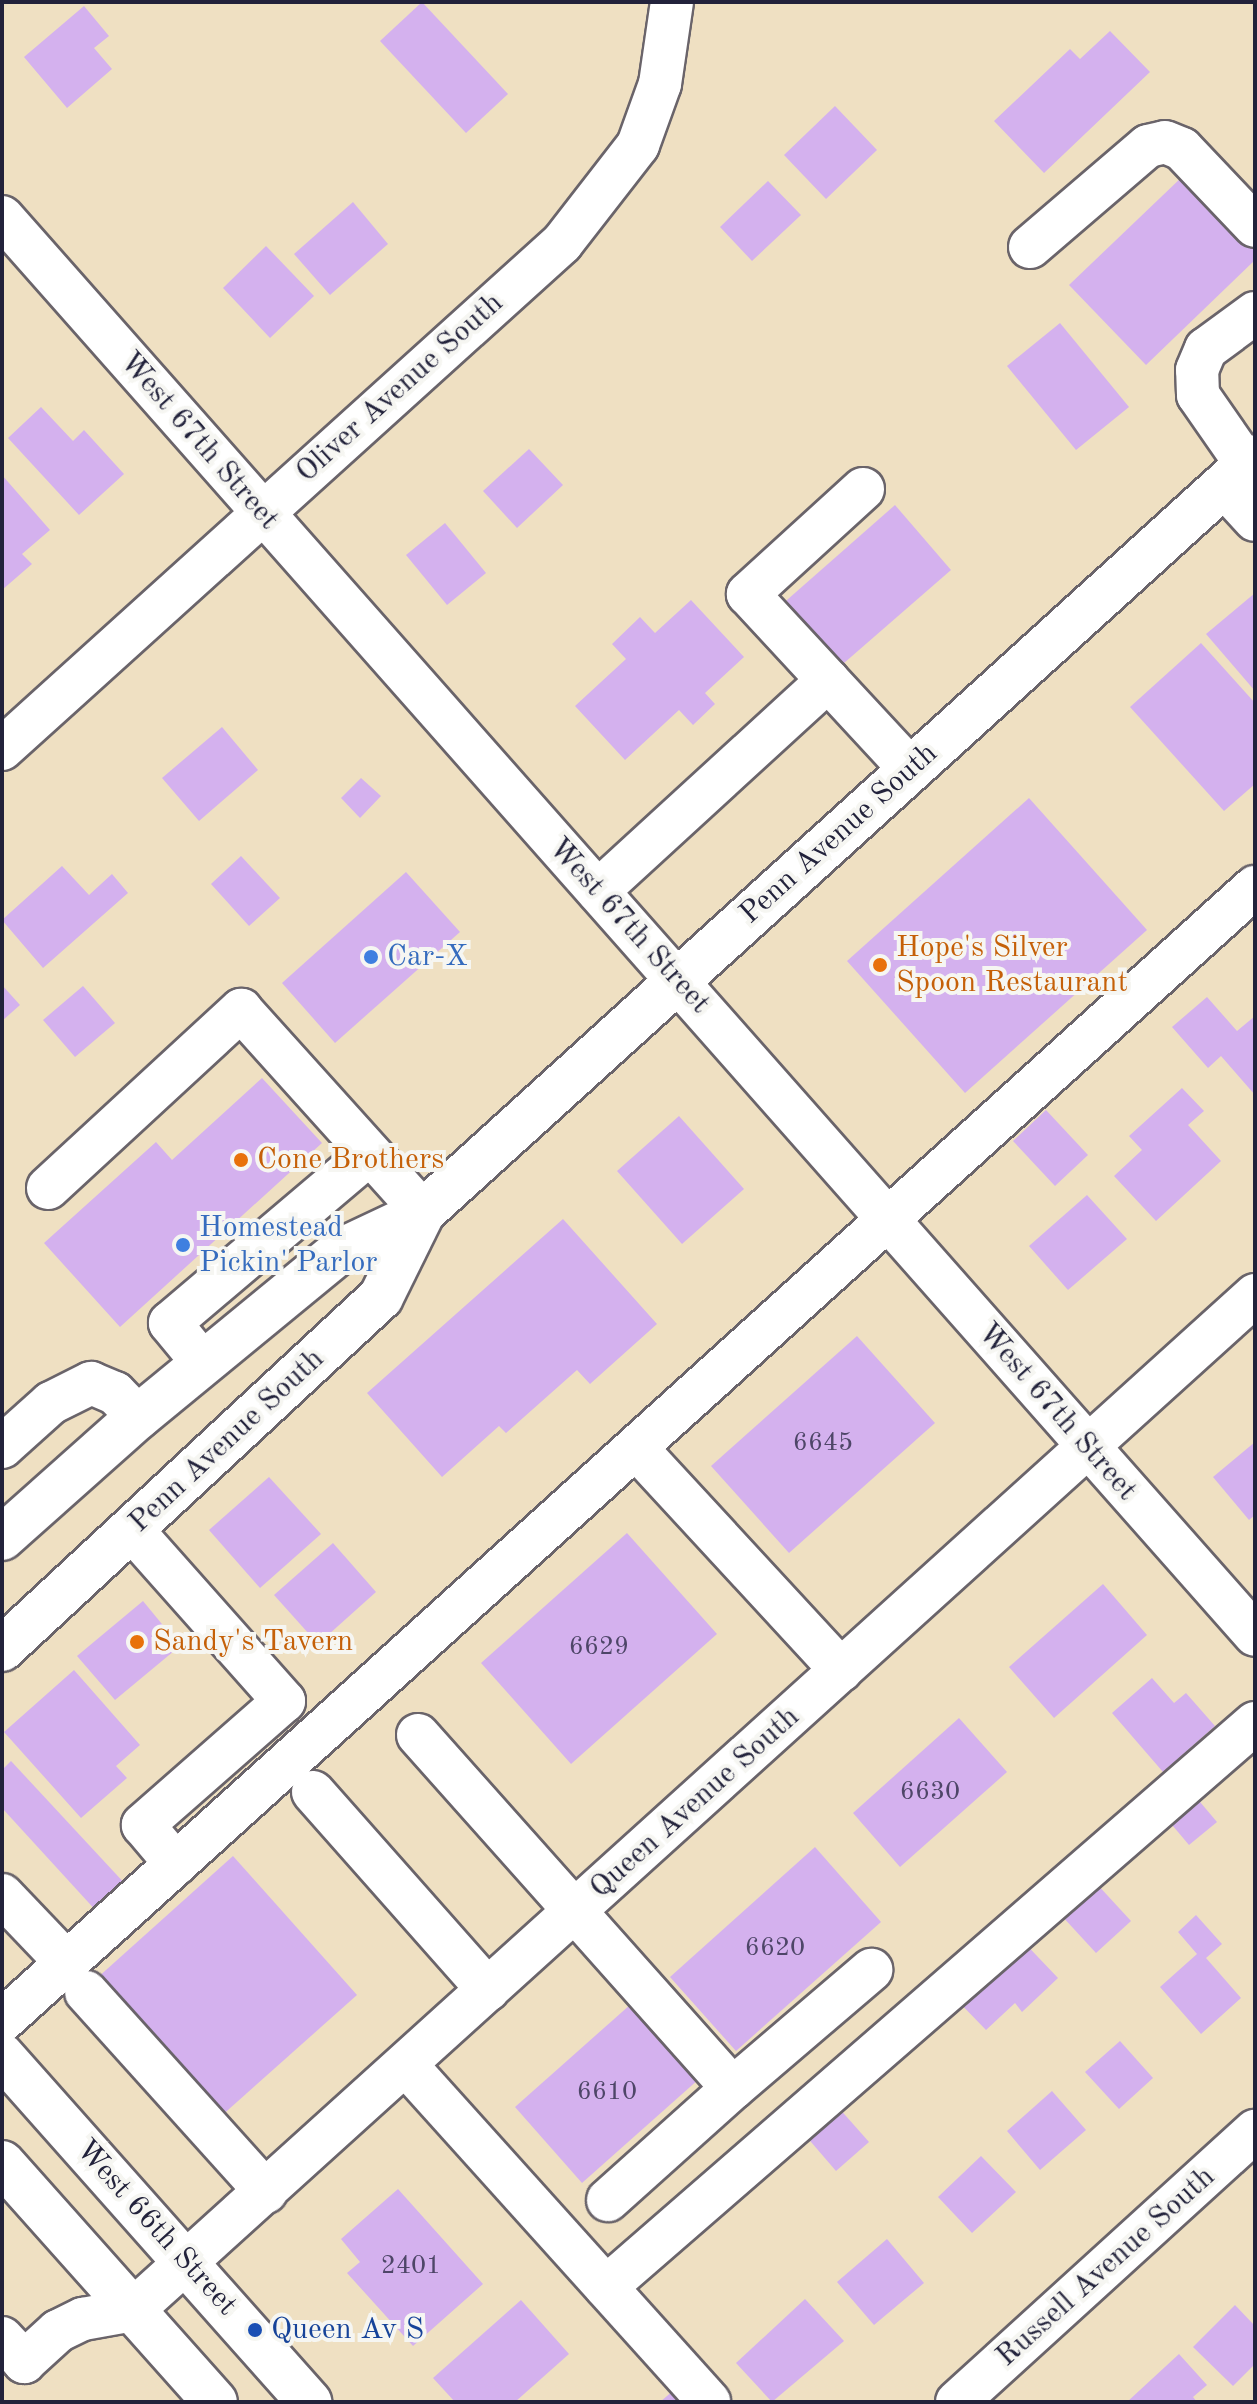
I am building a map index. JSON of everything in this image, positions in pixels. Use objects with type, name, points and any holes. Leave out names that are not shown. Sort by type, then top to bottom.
[{"type":"main road","name":"Penn Avenue South","points":[[3,1534],[138,1417],[340,1251],[423,1212],[1241,469]]},
{"type":"main road","name":"Penn Avenue South","points":[[2,1649],[381,1297],[423,1212]]},
{"type":"main road","name":"West 66th Street","points":[[2,2056],[309,2402]]},
{"type":"main road","points":[[2,2163],[215,2402]]},
{"type":"street","name":"Oliver Avenue South","points":[[2,749],[562,243],[638,145],[660,84],[672,2]]},
{"type":"street","points":[[1030,247],[1148,146],[1165,142],[1182,149],[1255,226]]},
{"type":"street","name":"West 67th Street","points":[[2,217],[1255,1635]]},
{"type":"street","points":[[1255,313],[1206,349],[1197,370],[1198,395],[1241,469],[1255,520]]},
{"type":"street","points":[[863,489],[748,594],[910,769]]},
{"type":"street","points":[[598,891],[828,680]]},
{"type":"street","points":[[2,2021],[76,1977],[176,1864],[1255,887]]},
{"type":"street","points":[[48,1188],[241,1010],[423,1212]]},
{"type":"street","points":[[203,1363],[170,1323],[369,1154]]},
{"type":"street","name":"Queen Avenue South","points":[[133,2310],[1255,1295]]},
{"type":"street","points":[[2,1447],[51,1403],[91,1383],[115,1393],[138,1417]]},
{"type":"street","points":[[637,1449],[841,1670]]},
{"type":"street","points":[[132,1530],[317,1737]]},
{"type":"street","points":[[176,1864],[143,1825],[284,1701]]},
{"type":"street","points":[[606,2287],[1255,1723]]},
{"type":"street","points":[[418,1735],[733,2088]]},
{"type":"street","points":[[313,1792],[488,1990]]},
{"type":"street","points":[[2,1895],[266,2192]]},
{"type":"street","points":[[608,2200],[871,1970]]},
{"type":"street","points":[[406,2065],[709,2402]]},
{"type":"street","name":"Russell Avenue South","points":[[957,2402],[1255,2131]]},
{"type":"street","points":[[6,2351],[24,2362],[71,2325],[133,2310]]},
{"type":"building","points":[[422,2],[508,94],[466,133],[380,41]]},
{"type":"building","points":[[84,6],[109,36],[94,48],[112,69],[67,108],[24,57]]},
{"type":"building","points":[[1110,31],[1150,72],[1044,173],[994,121],[1070,49],[1080,59]]},
{"type":"building","points":[[835,106],[877,150],[826,199],[784,155]]},
{"type":"building","points":[[1183,176],[1255,250],[1255,260],[1146,365],[1069,285]]},
{"type":"building","points":[[768,181],[801,215],[752,261],[720,227]]},
{"type":"building","points":[[353,202],[388,244],[330,295],[294,254]]},
{"type":"building","points":[[266,246],[314,296],[270,338],[223,288]]},
{"type":"building","points":[[1060,323],[1129,407],[1076,450],[1007,366]]},
{"type":"building","points":[[41,407],[73,441],[84,430],[124,474],[79,515],[8,438]]},
{"type":"building","points":[[529,449],[563,485],[517,528],[483,491]]},
{"type":"building","points":[[2,475],[50,530],[22,554],[32,564],[2,590]]},
{"type":"building","points":[[895,505],[951,570],[836,670],[779,607]]},
{"type":"building","points":[[445,523],[486,573],[447,605],[406,555]]},
{"type":"building","points":[[1255,593],[1255,691],[1206,634]]},
{"type":"building","points":[[691,600],[744,657],[705,693],[715,704],[693,725],[679,710],[625,760],[575,706],[626,659],[612,644],[640,617],[655,633]]},
{"type":"building","points":[[1201,643],[1255,703],[1255,784],[1224,811],[1130,707]]},
{"type":"building","points":[[222,727],[258,770],[199,821],[162,778]]},
{"type":"building","points":[[361,778],[381,796],[360,818],[341,798]]},
{"type":"building","points":[[1029,798],[1147,930],[965,1093],[847,961]]},
{"type":"building","points":[[241,856],[280,898],[249,926],[211,884]]},
{"type":"building","points":[[62,866],[89,895],[112,874],[128,893],[43,968],[2,920]]},
{"type":"building","name":"Car-X","points":[[406,872],[460,932],[335,1043],[282,983]]},
{"type":"building","points":[[2,985],[20,1005],[2,1021]]},
{"type":"building","points":[[83,986],[115,1023],[75,1057],[43,1020]]},
{"type":"building","points":[[1207,997],[1237,1031],[1255,1016],[1255,1095],[1221,1056],[1208,1068],[1172,1027]]},
{"type":"building","points":[[262,1078],[322,1143],[120,1327],[44,1243],[156,1142],[172,1160]]},
{"type":"building","points":[[1182,1088],[1204,1111],[1188,1125],[1221,1161],[1156,1221],[1114,1176],[1142,1150],[1129,1136]]},
{"type":"building","points":[[1046,1110],[1088,1155],[1055,1186],[1013,1141]]},
{"type":"building","points":[[679,1116],[744,1189],[682,1244],[617,1171]]},
{"type":"building","points":[[1087,1195],[1127,1239],[1068,1290],[1029,1246]]},
{"type":"building","points":[[563,1219],[657,1324],[590,1384],[577,1370],[506,1433],[499,1426],[442,1477],[367,1393]]},
{"type":"building","points":[[857,1336],[935,1423],[789,1553],[711,1466]]},
{"type":"building","points":[[1255,1442],[1255,1515],[1249,1520],[1213,1477]]},
{"type":"building","points":[[269,1477],[321,1534],[260,1588],[209,1530]]},
{"type":"building","points":[[627,1533],[717,1634],[571,1764],[481,1663]]},
{"type":"building","points":[[333,1543],[376,1592],[318,1644],[274,1595]]},
{"type":"building","points":[[1103,1584],[1147,1635],[1054,1718],[1009,1667]]},
{"type":"building","points":[[143,1601],[180,1646],[115,1700],[77,1656]]},
{"type":"building","points":[[74,1670],[140,1745],[116,1766],[127,1778],[81,1818],[4,1732]]},
{"type":"building","points":[[1152,1678],[1174,1703],[1186,1693],[1215,1726],[1163,1772],[1112,1713]]},
{"type":"building","points":[[959,1718],[1007,1772],[900,1867],[853,1813]]},
{"type":"building","points":[[11,1761],[128,1887],[99,1914],[2,1808],[2,1770]]},
{"type":"building","points":[[1195,1796],[1217,1822],[1189,1845],[1167,1819]]},
{"type":"building","points":[[815,1847],[881,1922],[736,2051],[670,1977]]},
{"type":"building","points":[[233,1856],[357,1995],[219,2118],[96,1979]]},
{"type":"building","points":[[1096,1883],[1131,1921],[1096,1953],[1061,1915]]},
{"type":"building","points":[[1196,1915],[1222,1944],[1206,1958],[1241,1998],[1201,2034],[1160,1987],[1197,1954],[1178,1932]]},
{"type":"building","points":[[1017,1935],[1058,1978],[1022,2012],[1015,2003],[986,2030],[953,1996]]},
{"type":"building","points":[[631,2004],[699,2079],[582,2183],[515,2107]]},
{"type":"building","points":[[1120,2041],[1153,2078],[1119,2109],[1085,2072]]},
{"type":"building","points":[[1052,2091],[1086,2130],[1040,2170],[1007,2131]]},
{"type":"building","points":[[838,2107],[869,2142],[836,2171],[805,2135]]},
{"type":"building","points":[[981,2156],[1016,2192],[972,2233],[938,2197]]},
{"type":"building","points":[[398,2189],[483,2284],[413,2346],[347,2273],[360,2262],[341,2239]]},
{"type":"building","points":[[887,2239],[924,2283],[874,2325],[837,2282]]},
{"type":"building","points":[[805,2299],[844,2341],[772,2402],[736,2363]]},
{"type":"building","points":[[521,2300],[569,2354],[515,2402],[455,2402],[433,2378]]},
{"type":"building","points":[[1235,2305],[1255,2326],[1255,2364],[1233,2386],[1193,2347]]},
{"type":"building","points":[[1179,2354],[1207,2385],[1193,2397],[1197,2402],[1127,2402]]},
{"type":"building","points":[[674,2390],[683,2402],[660,2402]]},
{"type":"place","name":"Car-X","points":[[371,957]]},
{"type":"place","name":"Hope's Silver Spoon Restaurant","points":[[880,965]]},
{"type":"place","name":"Cone Brothers","points":[[241,1160]]},
{"type":"place","name":"Homestead Pickin' Parlor","points":[[183,1245]]},
{"type":"place","name":"Sandy's Tavern","points":[[137,1642]]},
{"type":"place","name":"Queen Av S","points":[[255,2330]]}]
